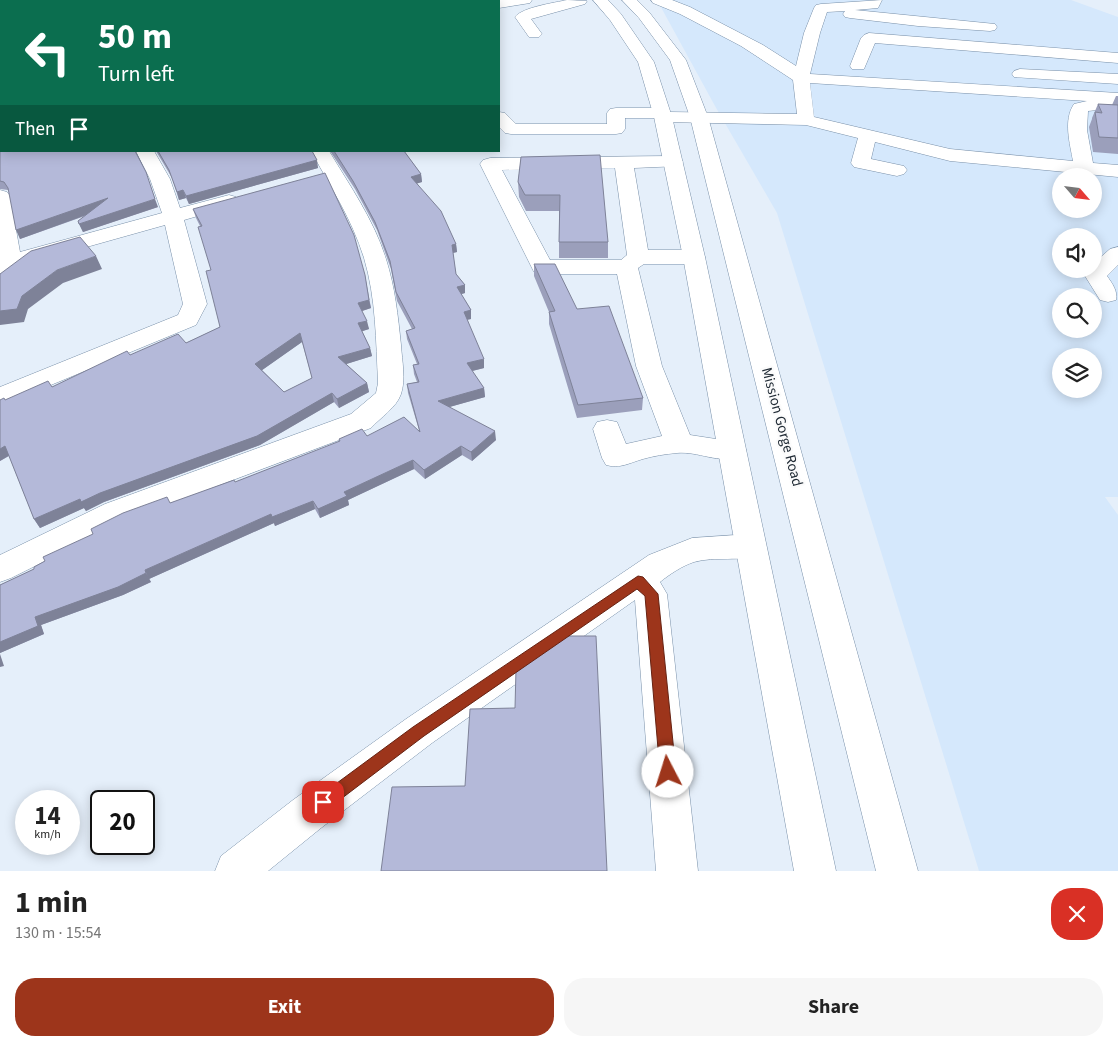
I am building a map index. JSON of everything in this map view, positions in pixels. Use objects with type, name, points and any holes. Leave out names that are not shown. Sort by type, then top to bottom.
[{"type":"main road","points":[[500,4],[525,0]]},
{"type":"main road","points":[[534,34],[522,17],[577,1],[595,0]]},
{"type":"main road","points":[[600,0],[616,17],[646,62],[662,115],[694,257],[815,871]]},
{"type":"main road","name":"Mission Gorge Road","points":[[629,0],[644,15],[678,60],[699,117],[897,871]]},
{"type":"main road","points":[[658,0],[693,15],[814,78],[1118,98]]},
{"type":"main road","points":[[806,120],[803,73],[820,8],[874,5],[875,0]]},
{"type":"main road","points":[[820,10],[918,22],[990,27]]},
{"type":"main road","points":[[858,66],[869,38],[1118,58]]},
{"type":"main road","points":[[803,73],[858,66],[877,67]]},
{"type":"main road","points":[[1002,73],[1118,79]]},
{"type":"main road","points":[[500,118],[511,129],[616,129],[616,113],[806,120],[950,156],[1084,168],[1078,132],[1077,117],[1080,108],[1096,104],[1118,104]]},
{"type":"main road","points":[[868,135],[861,163],[897,170]]},
{"type":"main road","points":[[0,397],[188,320],[195,304],[173,216],[160,179],[146,152]]},
{"type":"main road","points":[[624,162],[633,262],[649,366],[679,443]]},
{"type":"main road","points":[[673,162],[490,164],[542,267],[694,257]]},
{"type":"main road","points":[[1,567],[116,512],[361,421],[388,396],[391,383],[385,304],[370,244],[347,194],[321,167]]},
{"type":"main road","points":[[1102,170],[1118,171]]},
{"type":"main road","points":[[0,196],[6,264],[248,196]]},
{"type":"main road","points":[[1108,295],[1096,276],[1118,254]]},
{"type":"main road","points":[[607,429],[616,458],[641,449],[679,443],[732,450]]},
{"type":"main road","points":[[236,871],[307,814],[419,732],[660,564],[692,550],[751,546]]},
{"type":"main road","points":[[638,581],[652,594],[677,871]]},
{"type":"shaded area","points":[[657,0],[1071,0],[1118,17],[1118,497],[1105,497],[1118,515],[1118,871],[979,871],[777,213]]},
{"type":"building","points":[[1098,104],[1118,105],[1118,138],[1099,137],[1095,112],[1102,113]]},
{"type":"building","points":[[0,152],[136,152],[146,172],[155,199],[79,224],[78,221],[108,198],[16,230],[8,188],[4,182],[0,181]]},
{"type":"building","points":[[159,152],[313,152],[317,160],[186,196],[183,190],[177,192],[169,170]]},
{"type":"building","points":[[335,152],[405,152],[421,174],[411,177],[441,211],[456,244],[452,245],[456,274],[465,285],[457,287],[471,310],[464,312],[484,359],[467,363],[484,388],[438,401],[495,431],[471,452],[461,446],[424,470],[413,460],[344,492],[347,496],[318,509],[313,501],[272,517],[271,514],[145,570],[146,573],[118,587],[35,617],[38,626],[0,642],[0,585],[34,569],[34,567],[45,561],[43,557],[93,534],[91,529],[123,513],[167,497],[170,503],[234,480],[235,482],[340,441],[339,439],[362,429],[367,436],[404,417],[420,432],[407,384],[419,382],[413,365],[419,364],[406,331],[415,328],[396,292],[390,261],[375,222]]},
{"type":"building","points":[[600,155],[608,242],[559,242],[560,195],[525,195],[518,182],[521,157]]},
{"type":"building","points":[[325,173],[354,235],[365,275],[369,300],[358,303],[367,321],[358,323],[370,348],[338,357],[367,383],[337,399],[332,393],[257,436],[100,493],[81,502],[80,499],[34,519],[5,446],[0,449],[0,400],[4,398],[5,400],[48,381],[52,387],[127,351],[130,355],[178,334],[186,343],[220,327],[206,271],[211,270],[198,227],[202,226],[193,209]],"holes":[[[300,333],[312,378],[284,392],[255,364]]]},
{"type":"building","points":[[80,237],[96,256],[57,270],[22,296],[17,309],[0,311],[0,274],[31,251]]},
{"type":"building","points":[[534,264],[555,264],[577,309],[609,306],[643,398],[578,405],[549,312],[555,311]]},
{"type":"building","points":[[564,636],[596,636],[607,871],[381,871],[392,787],[465,786],[470,709],[515,708],[516,669]]},
{"type":"route","points":[[323,802],[419,732],[638,581],[652,594],[668,772]]}]
